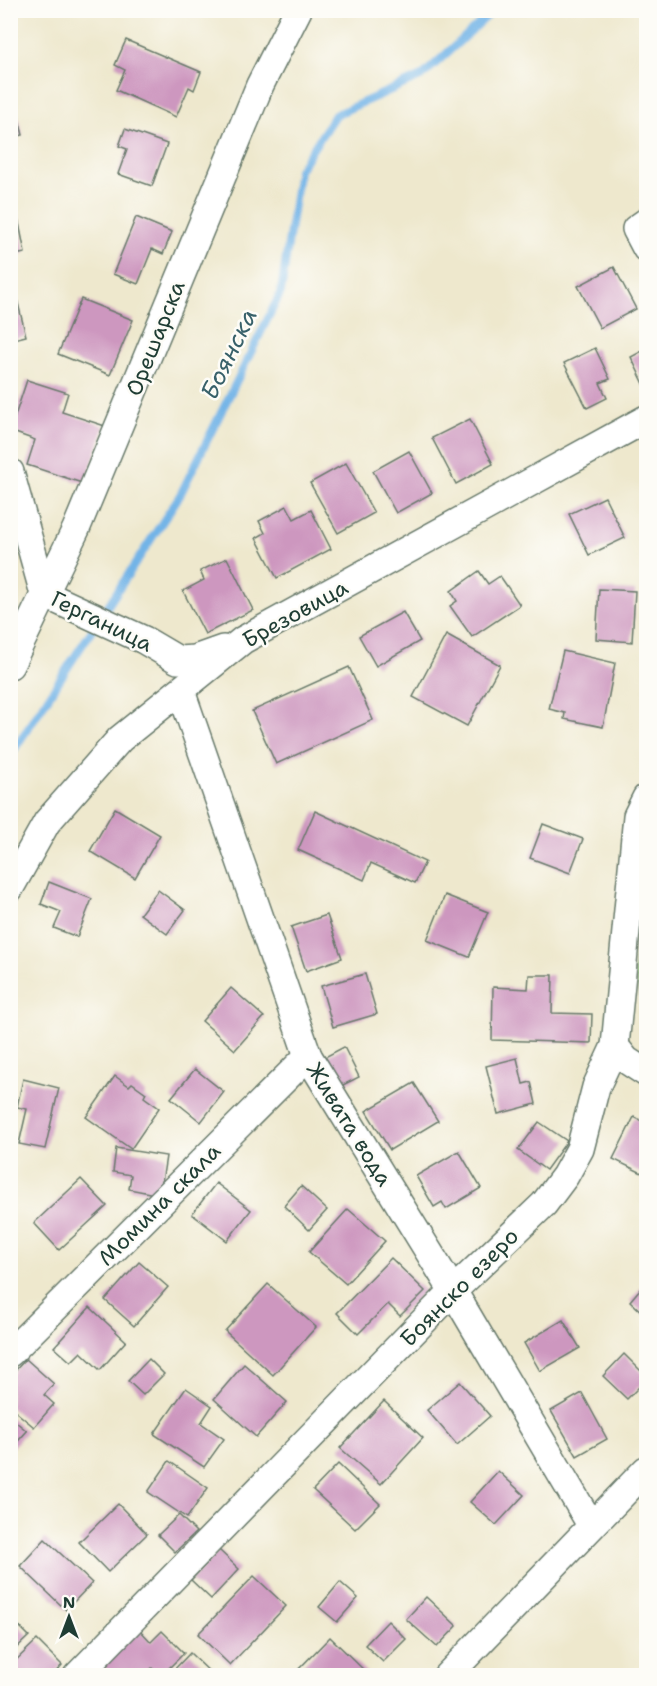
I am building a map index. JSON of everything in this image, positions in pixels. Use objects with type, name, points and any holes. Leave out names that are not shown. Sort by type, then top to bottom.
[{"type":"street","name":"Орешарска","points":[[10,665],[76,529],[260,84],[298,10]]},
{"type":"street","name":"Брезовица","points":[[10,888],[47,822],[120,739],[243,640],[646,418]]},
{"type":"street","name":"Герганица","points":[[10,472],[44,594],[144,640],[178,660],[211,654],[243,640]]},
{"type":"street","name":"Живата вода","points":[[181,691],[308,1056],[453,1291],[591,1525]]},
{"type":"street","name":"Боянско езеро","points":[[77,1676],[453,1291],[544,1204],[565,1176],[580,1149],[596,1087],[615,1046],[637,816],[646,798]]},
{"type":"street","points":[[615,1046],[626,1060],[646,1073]]},
{"type":"street","name":"Момина скала","points":[[10,1353],[308,1056]]},
{"type":"street","points":[[447,1676],[646,1470]]},
{"type":"green space","points":[[646,827],[646,1018],[634,974]]},
{"type":"building","points":[[126,40],[201,72],[194,90],[189,87],[176,117],[116,90],[125,70],[115,65]]},
{"type":"building","points":[[10,86],[23,135],[10,138]]},
{"type":"building","points":[[125,129],[167,144],[152,186],[118,174],[127,149],[119,146]]},
{"type":"building","points":[[17,213],[25,253],[10,256],[10,214]]},
{"type":"building","points":[[136,217],[172,232],[163,254],[152,249],[138,284],[113,274]]},
{"type":"building","points":[[614,267],[636,309],[600,328],[578,286]]},
{"type":"building","points":[[17,299],[26,336],[10,340],[10,301]]},
{"type":"building","points":[[81,299],[133,320],[110,375],[58,354]]},
{"type":"building","points":[[595,348],[610,379],[600,383],[607,398],[587,408],[564,363]]},
{"type":"building","points":[[646,349],[646,388],[631,357]]},
{"type":"building","points":[[27,380],[68,393],[62,412],[105,426],[85,484],[27,465],[35,440],[10,431]]},
{"type":"building","points":[[470,419],[493,464],[456,484],[432,438]]},
{"type":"building","points":[[409,451],[432,493],[396,513],[373,471]]},
{"type":"building","points":[[346,463],[374,513],[338,533],[310,483]]},
{"type":"building","points":[[605,497],[625,538],[589,555],[569,514]]},
{"type":"building","points":[[287,506],[294,519],[311,510],[331,549],[277,578],[256,538],[265,533],[259,521]]},
{"type":"building","points":[[227,558],[253,610],[205,634],[183,591],[204,580],[200,571]]},
{"type":"building","points":[[479,571],[488,584],[500,576],[520,605],[472,637],[450,606],[457,601],[451,591]]},
{"type":"building","points":[[599,589],[635,591],[632,642],[596,639]]},
{"type":"building","points":[[403,612],[420,641],[376,666],[359,636]]},
{"type":"building","points":[[446,635],[500,665],[467,726],[413,697]]},
{"type":"building","points":[[563,651],[615,663],[603,727],[564,719],[565,713],[549,709]]},
{"type":"building","points":[[349,667],[373,720],[276,764],[252,711]]},
{"type":"building","points":[[115,808],[160,835],[135,878],[90,851]]},
{"type":"building","points":[[315,811],[425,862],[415,883],[371,863],[364,880],[298,850]]},
{"type":"building","points":[[543,824],[583,839],[570,873],[530,858]]},
{"type":"building","points":[[49,882],[92,899],[77,937],[54,928],[61,912],[41,904]]},
{"type":"building","points":[[158,890],[185,910],[167,934],[140,914]]},
{"type":"building","points":[[445,895],[488,912],[469,957],[427,940]]},
{"type":"building","points":[[327,915],[342,958],[306,971],[291,927]]},
{"type":"building","points":[[365,974],[377,1014],[333,1027],[321,986]]},
{"type":"building","points":[[529,975],[553,975],[552,1013],[592,1014],[591,1043],[492,1040],[493,987],[528,989]]},
{"type":"building","points":[[231,988],[264,1017],[235,1050],[202,1021]]},
{"type":"building","points":[[344,1047],[359,1077],[339,1087],[323,1058]]},
{"type":"building","points":[[517,1058],[523,1084],[531,1082],[536,1104],[498,1114],[486,1066]]},
{"type":"building","points":[[195,1069],[224,1092],[201,1122],[171,1098]]},
{"type":"building","points":[[115,1076],[129,1086],[132,1083],[146,1093],[144,1097],[159,1108],[131,1149],[86,1117]]},
{"type":"building","points":[[23,1079],[59,1088],[45,1149],[19,1144],[27,1109],[17,1107]]},
{"type":"building","points":[[414,1083],[438,1121],[390,1150],[366,1111]]},
{"type":"building","points":[[634,1117],[646,1123],[646,1175],[613,1159]]},
{"type":"building","points":[[539,1122],[567,1141],[546,1170],[518,1150]]},
{"type":"building","points":[[116,1148],[166,1156],[160,1195],[129,1189],[131,1175],[113,1172]]},
{"type":"building","points":[[459,1151],[481,1188],[446,1209],[442,1202],[434,1207],[416,1176]]},
{"type":"building","points":[[81,1179],[107,1206],[59,1250],[34,1223]]},
{"type":"building","points":[[216,1183],[251,1210],[227,1241],[192,1214]]},
{"type":"building","points":[[301,1186],[327,1210],[309,1230],[284,1206]]},
{"type":"building","points":[[348,1209],[385,1241],[346,1284],[309,1252]]},
{"type":"building","points":[[391,1258],[425,1291],[400,1316],[388,1304],[358,1334],[337,1313]]},
{"type":"building","points":[[139,1262],[168,1287],[134,1326],[105,1300]]},
{"type":"building","points":[[646,1282],[646,1316],[630,1301]]},
{"type":"building","points":[[268,1284],[316,1327],[273,1375],[225,1331]]},
{"type":"building","points":[[90,1307],[126,1341],[100,1370],[81,1352],[71,1362],[54,1347]]},
{"type":"building","points":[[563,1320],[580,1348],[540,1371],[524,1343]]},
{"type":"building","points":[[624,1354],[646,1376],[646,1380],[627,1399],[603,1376]]},
{"type":"building","points":[[26,1359],[54,1384],[44,1395],[54,1404],[34,1427],[10,1407],[10,1376]]},
{"type":"building","points":[[149,1359],[164,1374],[143,1395],[128,1381]]},
{"type":"building","points":[[244,1364],[287,1402],[256,1437],[214,1399]]},
{"type":"building","points":[[460,1382],[490,1416],[457,1445],[427,1410]]},
{"type":"building","points":[[186,1388],[212,1406],[201,1423],[224,1439],[204,1467],[154,1434]]},
{"type":"building","points":[[582,1393],[607,1439],[577,1456],[551,1411]]},
{"type":"building","points":[[384,1401],[423,1438],[381,1484],[340,1448]]},
{"type":"building","points":[[10,1417],[27,1431],[10,1450]]},
{"type":"building","points":[[169,1461],[208,1488],[187,1518],[148,1492]]},
{"type":"building","points":[[338,1464],[380,1504],[355,1529],[313,1490]]},
{"type":"building","points":[[498,1471],[524,1495],[496,1525],[470,1502]]},
{"type":"building","points":[[118,1504],[147,1534],[108,1572],[79,1542]]},
{"type":"building","points":[[179,1515],[196,1532],[175,1552],[158,1535]]},
{"type":"building","points":[[45,1539],[92,1583],[66,1610],[20,1566]]},
{"type":"building","points":[[219,1550],[239,1569],[211,1599],[191,1580]]},
{"type":"building","points":[[254,1576],[286,1606],[230,1665],[198,1634]]},
{"type":"building","points":[[340,1582],[358,1598],[337,1622],[319,1607]]},
{"type":"building","points":[[426,1597],[457,1626],[437,1647],[406,1619]]},
{"type":"building","points":[[10,1617],[29,1636],[10,1654]]},
{"type":"building","points":[[388,1621],[406,1639],[383,1662],[365,1645]]},
{"type":"building","points":[[139,1629],[151,1642],[162,1631],[184,1653],[161,1676],[152,1668],[144,1676],[112,1676],[102,1665]]},
{"type":"building","points":[[330,1637],[370,1676],[295,1676],[294,1674]]},
{"type":"building","points":[[37,1640],[62,1665],[52,1676],[10,1676],[10,1666]]},
{"type":"building","points":[[190,1653],[214,1676],[168,1676]]},
{"type":"waterway","name":"Боянска","points":[[10,756],[180,495],[281,292],[299,170],[335,115],[422,76],[494,10]]}]
